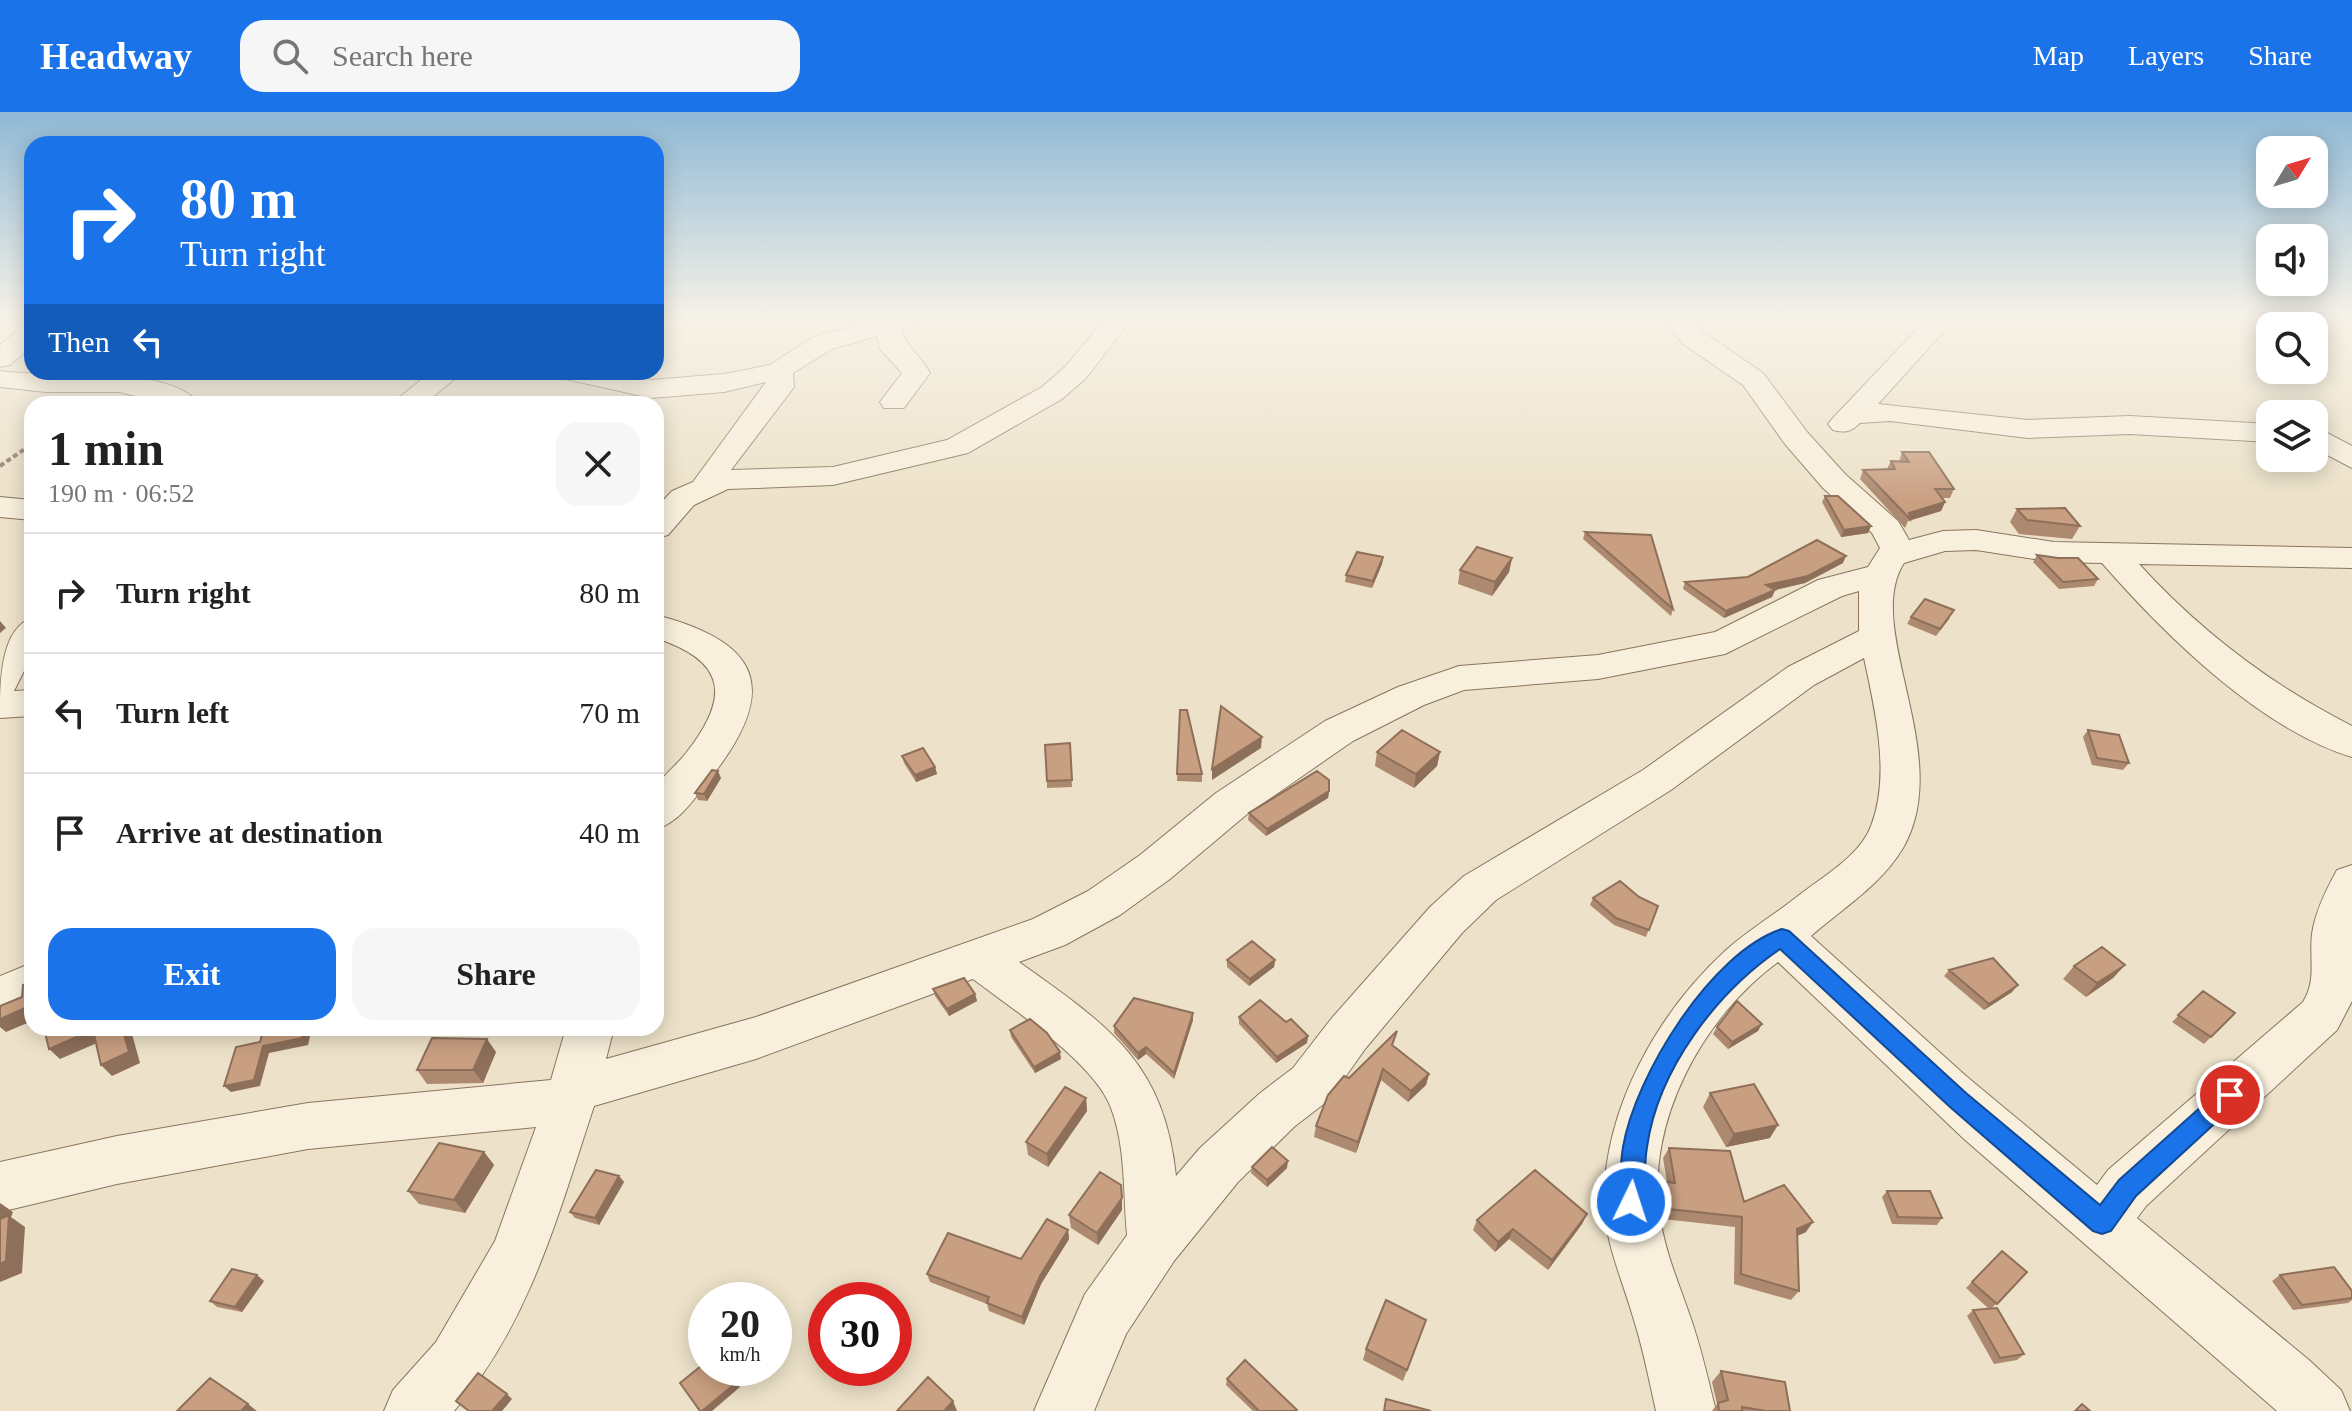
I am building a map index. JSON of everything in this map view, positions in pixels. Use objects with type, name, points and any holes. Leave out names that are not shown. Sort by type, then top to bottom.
[{"type":"street","points":[[11,381],[47,386],[105,381]]},
{"type":"street","points":[[128,381],[168,396]]},
{"type":"street","points":[[416,396],[437,381]]},
{"type":"street","points":[[612,381],[651,389],[735,381]]},
{"type":"street","points":[[707,485],[720,463],[780,387],[780,381]]},
{"type":"street","points":[[894,402],[910,381]]},
{"type":"street","points":[[664,519],[683,498],[707,485],[735,478],[833,476],[957,447],[1052,393],[1066,381]]},
{"type":"street","points":[[1686,1411],[1639,1244],[1631,1202],[1635,1146],[1649,1100],[1678,1042],[1710,999],[1745,962],[1782,937],[1872,860],[1892,825],[1900,777],[1889,686],[1877,637],[1887,565],[1897,548],[1886,528],[1824,470],[1754,381]]},
{"type":"street","points":[[1824,470],[1827,444],[1884,381]]},
{"type":"street","points":[[1851,415],[1890,412],[2028,429],[2072,430],[2130,425],[2256,432]]},
{"type":"street","points":[[2328,433],[2352,431]]},
{"type":"street","points":[[2328,443],[2352,459]]},
{"type":"street","points":[[0,507],[24,509]]},
{"type":"street","points":[[0,1187],[117,1160],[308,1126],[571,1096],[756,1038],[1049,932],[1104,903],[1155,867],[1231,804],[1339,731],[1411,696],[1459,678],[1598,667],[1725,642],[1830,588],[1887,565],[1919,546],[1954,540],[2054,552],[2352,558]]},
{"type":"street","points":[[2110,552],[2160,610],[2220,663],[2325,730],[2352,743]]},
{"type":"street","points":[[664,629],[713,648],[729,665],[733,679],[733,701],[724,730],[706,759],[664,805]]},
{"type":"street","points":[[1064,1411],[1105,1314],[1155,1242],[1219,1165],[1277,1110],[1311,1084],[1348,1034],[1446,920],[1480,888],[1657,780],[1801,676],[1877,637]]},
{"type":"street","points":[[0,683],[24,640]]},
{"type":"street","points":[[0,705],[24,704]]},
{"type":"street","points":[[2102,1222],[2127,1188],[2320,1016],[2335,993],[2338,961],[2334,941],[2352,882]]},
{"type":"street","points":[[1782,937],[1958,1100],[2258,1351],[2320,1411]]},
{"type":"street","points":[[981,959],[1103,1058],[1132,1093],[1145,1139],[1155,1242]]},
{"type":"street","points":[[0,999],[24,986]]},
{"type":"street","points":[[414,1411],[457,1363],[518,1254],[588,1036]]},
{"type":"path","points":[[0,466],[24,450]]},
{"type":"building","points":[[1902,452],[1929,452],[1954,489],[1935,489],[1945,502],[1909,513],[1910,519],[1863,470],[1895,469],[1891,461],[1909,462]]},
{"type":"building","points":[[1825,496],[1838,496],[1871,526],[1844,530]]},
{"type":"building","points":[[2065,508],[2080,526],[2027,520],[2017,509]]},
{"type":"building","points":[[1585,532],[1651,535],[1673,609]]},
{"type":"building","points":[[1817,540],[1846,556],[1808,576],[1766,585],[1775,590],[1726,611],[1685,582],[1748,577]]},
{"type":"building","points":[[1477,547],[1512,558],[1495,582],[1460,570]]},
{"type":"building","points":[[1357,552],[1383,557],[1373,581],[1346,575]]},
{"type":"building","points":[[2037,555],[2078,558],[2098,579],[2063,582]]},
{"type":"building","points":[[1925,599],[1954,610],[1940,629],[1911,617]]},
{"type":"building","points":[[1221,706],[1262,737],[1212,769]]},
{"type":"building","points":[[1180,710],[1187,710],[1202,774],[1177,774]]},
{"type":"building","points":[[1402,730],[1440,752],[1416,774],[1377,752]]},
{"type":"building","points":[[2088,730],[2119,735],[2129,763],[2097,758]]},
{"type":"building","points":[[1070,743],[1072,780],[1047,781],[1045,745]]},
{"type":"building","points":[[923,748],[935,767],[915,775],[902,756]]},
{"type":"building","points":[[712,770],[718,771],[704,794],[695,793]]},
{"type":"building","points":[[1317,771],[1329,780],[1329,791],[1267,829],[1249,813]]},
{"type":"building","points":[[1620,881],[1639,897],[1658,906],[1649,930],[1616,918],[1593,898]]},
{"type":"building","points":[[1252,941],[1275,960],[1250,979],[1227,960]]},
{"type":"building","points":[[2102,947],[2125,965],[2097,983],[2074,966]]},
{"type":"building","points":[[1993,958],[2018,985],[1989,1004],[1949,970]]},
{"type":"building","points":[[964,978],[975,994],[947,1009],[933,989]]},
{"type":"building","points":[[23,985],[24,1008],[0,1019],[0,1006],[22,997]]},
{"type":"building","points":[[2203,991],[2235,1013],[2211,1037],[2178,1015]]},
{"type":"building","points":[[1134,998],[1193,1013],[1174,1073],[1146,1047],[1138,1053],[1114,1026]]},
{"type":"building","points":[[1260,1000],[1286,1022],[1291,1019],[1308,1036],[1277,1057],[1239,1017]]},
{"type":"building","points":[[1737,1001],[1762,1024],[1732,1042],[1717,1027]]},
{"type":"building","points":[[1030,1019],[1047,1033],[1060,1052],[1034,1067],[1010,1030]]},
{"type":"building","points":[[1397,1031],[1392,1045],[1429,1074],[1411,1091],[1383,1069],[1358,1142],[1316,1126],[1328,1095],[1344,1076],[1349,1078]]},
{"type":"building","points":[[46,1036],[79,1036],[49,1049]]},
{"type":"building","points":[[94,1036],[124,1036],[129,1052],[101,1065]]},
{"type":"building","points":[[262,1036],[302,1036],[263,1046],[254,1080],[224,1086],[236,1047],[260,1042]]},
{"type":"building","points":[[432,1038],[487,1039],[473,1070],[417,1070]]},
{"type":"building","points":[[1754,1084],[1778,1125],[1734,1134],[1710,1093]]},
{"type":"building","points":[[1065,1087],[1086,1098],[1047,1154],[1026,1142]]},
{"type":"building","points":[[439,1143],[484,1152],[454,1200],[408,1191]]},
{"type":"building","points":[[1272,1147],[1288,1161],[1267,1180],[1252,1167]]},
{"type":"building","points":[[1669,1148],[1730,1151],[1744,1202],[1784,1185],[1813,1222],[1797,1229],[1799,1291],[1741,1274],[1742,1217],[1669,1209],[1667,1182],[1675,1183]]},
{"type":"building","points":[[596,1170],[619,1176],[595,1218],[570,1212]]},
{"type":"building","points":[[1535,1170],[1587,1214],[1552,1260],[1513,1229],[1498,1242],[1477,1220]]},
{"type":"building","points":[[1100,1172],[1121,1185],[1122,1198],[1097,1233],[1069,1215]]},
{"type":"building","points":[[1887,1191],[1930,1191],[1942,1218],[1898,1217]]},
{"type":"building","points":[[9,1215],[6,1261],[0,1264],[0,1219]]},
{"type":"building","points":[[1047,1219],[1068,1230],[1040,1276],[1022,1317],[987,1303],[989,1297],[927,1274],[948,1233],[1021,1259]]},
{"type":"building","points":[[2002,1251],[2027,1272],[1997,1304],[1972,1282]]},
{"type":"building","points":[[2334,1267],[2352,1291],[2352,1298],[2302,1305],[2280,1275]]},
{"type":"building","points":[[232,1269],[257,1275],[235,1307],[210,1301]]},
{"type":"building","points":[[1386,1300],[1426,1320],[1407,1370],[1366,1349]]},
{"type":"building","points":[[1997,1308],[2024,1354],[2000,1358],[1973,1310]]},
{"type":"building","points":[[1245,1360],[1297,1410],[1259,1411],[1227,1379]]},
{"type":"building","points":[[1721,1371],[1785,1382],[1790,1411],[1742,1407],[1742,1411],[1719,1411],[1718,1403],[1728,1400]]},
{"type":"building","points":[[478,1373],[507,1394],[492,1411],[469,1411],[456,1401]]},
{"type":"building","points":[[688,1377],[688,1386],[732,1386],[700,1411],[680,1383]]},
{"type":"building","points":[[928,1377],[953,1401],[944,1411],[897,1411]]},
{"type":"building","points":[[210,1378],[248,1404],[241,1411],[177,1411]]},
{"type":"building","points":[[1386,1399],[1431,1411],[1384,1411]]},
{"type":"building","points":[[2082,1404],[2090,1411],[2075,1411]]},
{"type":"route","points":[[1631,1202],[1635,1146],[1649,1100],[1678,1042],[1710,999],[1745,962],[1782,937],[1958,1100],[2051,1182],[2102,1222],[2127,1188],[2230,1095]]}]
